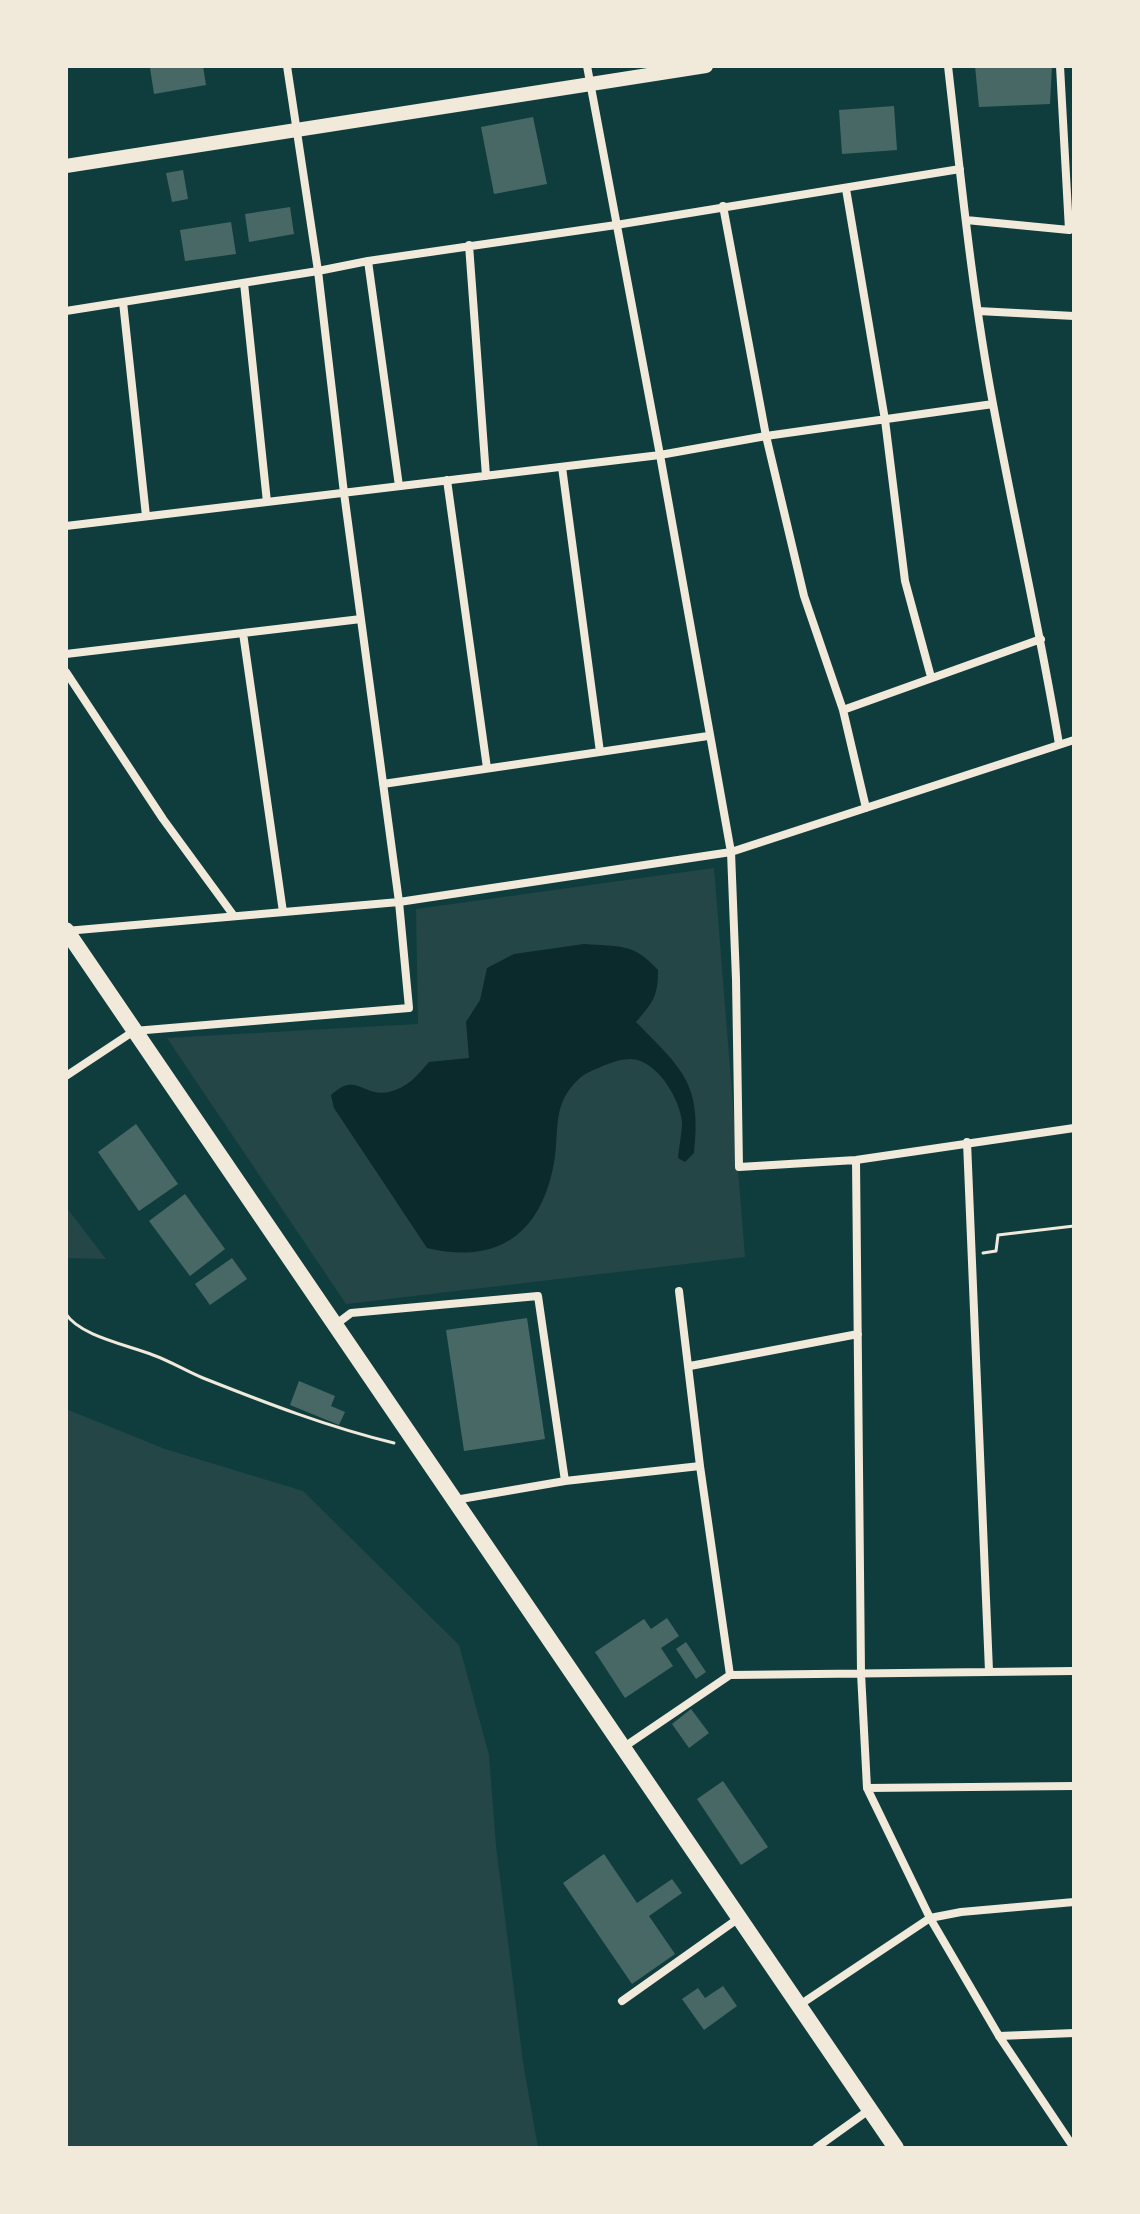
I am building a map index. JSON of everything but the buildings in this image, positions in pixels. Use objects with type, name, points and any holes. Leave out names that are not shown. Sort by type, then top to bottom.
[{"type":"main road","points":[[66,930],[896,2148]]},
{"type":"street","points":[[66,1076],[134,1031],[409,1008],[399,902],[344,493],[318,271],[287,66]]},
{"type":"street","points":[[587,66],[731,852],[739,1167],[856,1160],[1074,1128]]},
{"type":"street","points":[[66,166],[706,66]]},
{"type":"street","points":[[948,66],[978,311],[993,404],[1059,744]]},
{"type":"street","points":[[966,220],[1069,230],[1060,66]]},
{"type":"street","points":[[66,311],[960,169]]},
{"type":"street","points":[[846,189],[885,420],[905,581],[931,677]]},
{"type":"street","points":[[723,206],[766,436],[804,596],[843,710],[866,808]]},
{"type":"street","points":[[469,245],[486,476]]},
{"type":"street","points":[[368,261],[399,486]]},
{"type":"street","points":[[244,283],[267,502]]},
{"type":"street","points":[[123,302],[146,516]]},
{"type":"street","points":[[978,311],[1074,316]]},
{"type":"street","points":[[66,526],[660,455],[766,436],[993,404]]},
{"type":"street","points":[[562,467],[600,752]]},
{"type":"street","points":[[447,480],[487,768]]},
{"type":"street","points":[[66,654],[361,619]]},
{"type":"street","points":[[243,633],[283,912]]},
{"type":"street","points":[[843,710],[1041,639]]},
{"type":"street","points":[[66,672],[163,819],[234,916]]},
{"type":"street","points":[[383,784],[708,736]]},
{"type":"street","points":[[66,930],[399,902],[731,852],[1074,740]]},
{"type":"street","points":[[967,1142],[989,1671]]},
{"type":"street","points":[[856,1160],[861,1673],[867,1788],[930,1918],[999,2036],[1074,2148]]},
{"type":"street","points":[[679,1291],[730,1675]]},
{"type":"street","points":[[335,1325],[351,1313],[538,1296],[565,1481]]},
{"type":"street","points":[[690,1366],[858,1334]]},
{"type":"street","points":[[455,1500],[565,1481],[700,1466]]},
{"type":"street","points":[[624,1747],[730,1675],[1074,1671]]},
{"type":"street","points":[[867,1788],[1074,1786]]},
{"type":"street","points":[[797,2006],[930,1918],[961,1912],[1074,1902]]},
{"type":"street","points":[[622,2001],[739,1918]]},
{"type":"street","points":[[999,2036],[1074,2033]]},
{"type":"street","points":[[816,2148],[869,2110]]},
{"type":"path","points":[[972,1254],[996,1251],[998,1235],[1074,1226]]},
{"type":"path","points":[[66,1314],[71,1322],[100,1337],[155,1355],[199,1376],[337,1429],[421,1450]]},
{"type":"shaded area","points":[[714,868],[745,1257],[346,1304],[167,1038],[418,1024],[416,909]]},
{"type":"shaded area","points":[[584,944],[633,950],[658,970],[653,999],[636,1022],[666,1052],[685,1079],[695,1110],[694,1153],[685,1162],[678,1158],[682,1126],[680,1113],[672,1092],[658,1073],[641,1061],[631,1059],[609,1064],[582,1077],[565,1097],[558,1118],[554,1163],[548,1188],[527,1226],[495,1247],[475,1252],[427,1248],[334,1108],[331,1095],[347,1085],[380,1093],[389,1092],[407,1084],[429,1062],[469,1058],[466,1022],[480,1000],[487,968],[514,954]]},
{"type":"shaded area","points":[[66,1207],[106,1259],[66,1258]]},
{"type":"shaded area","points":[[66,1409],[165,1449],[303,1491],[459,1645],[489,1755],[496,1846],[523,2062],[538,2148],[66,2148]]}]
